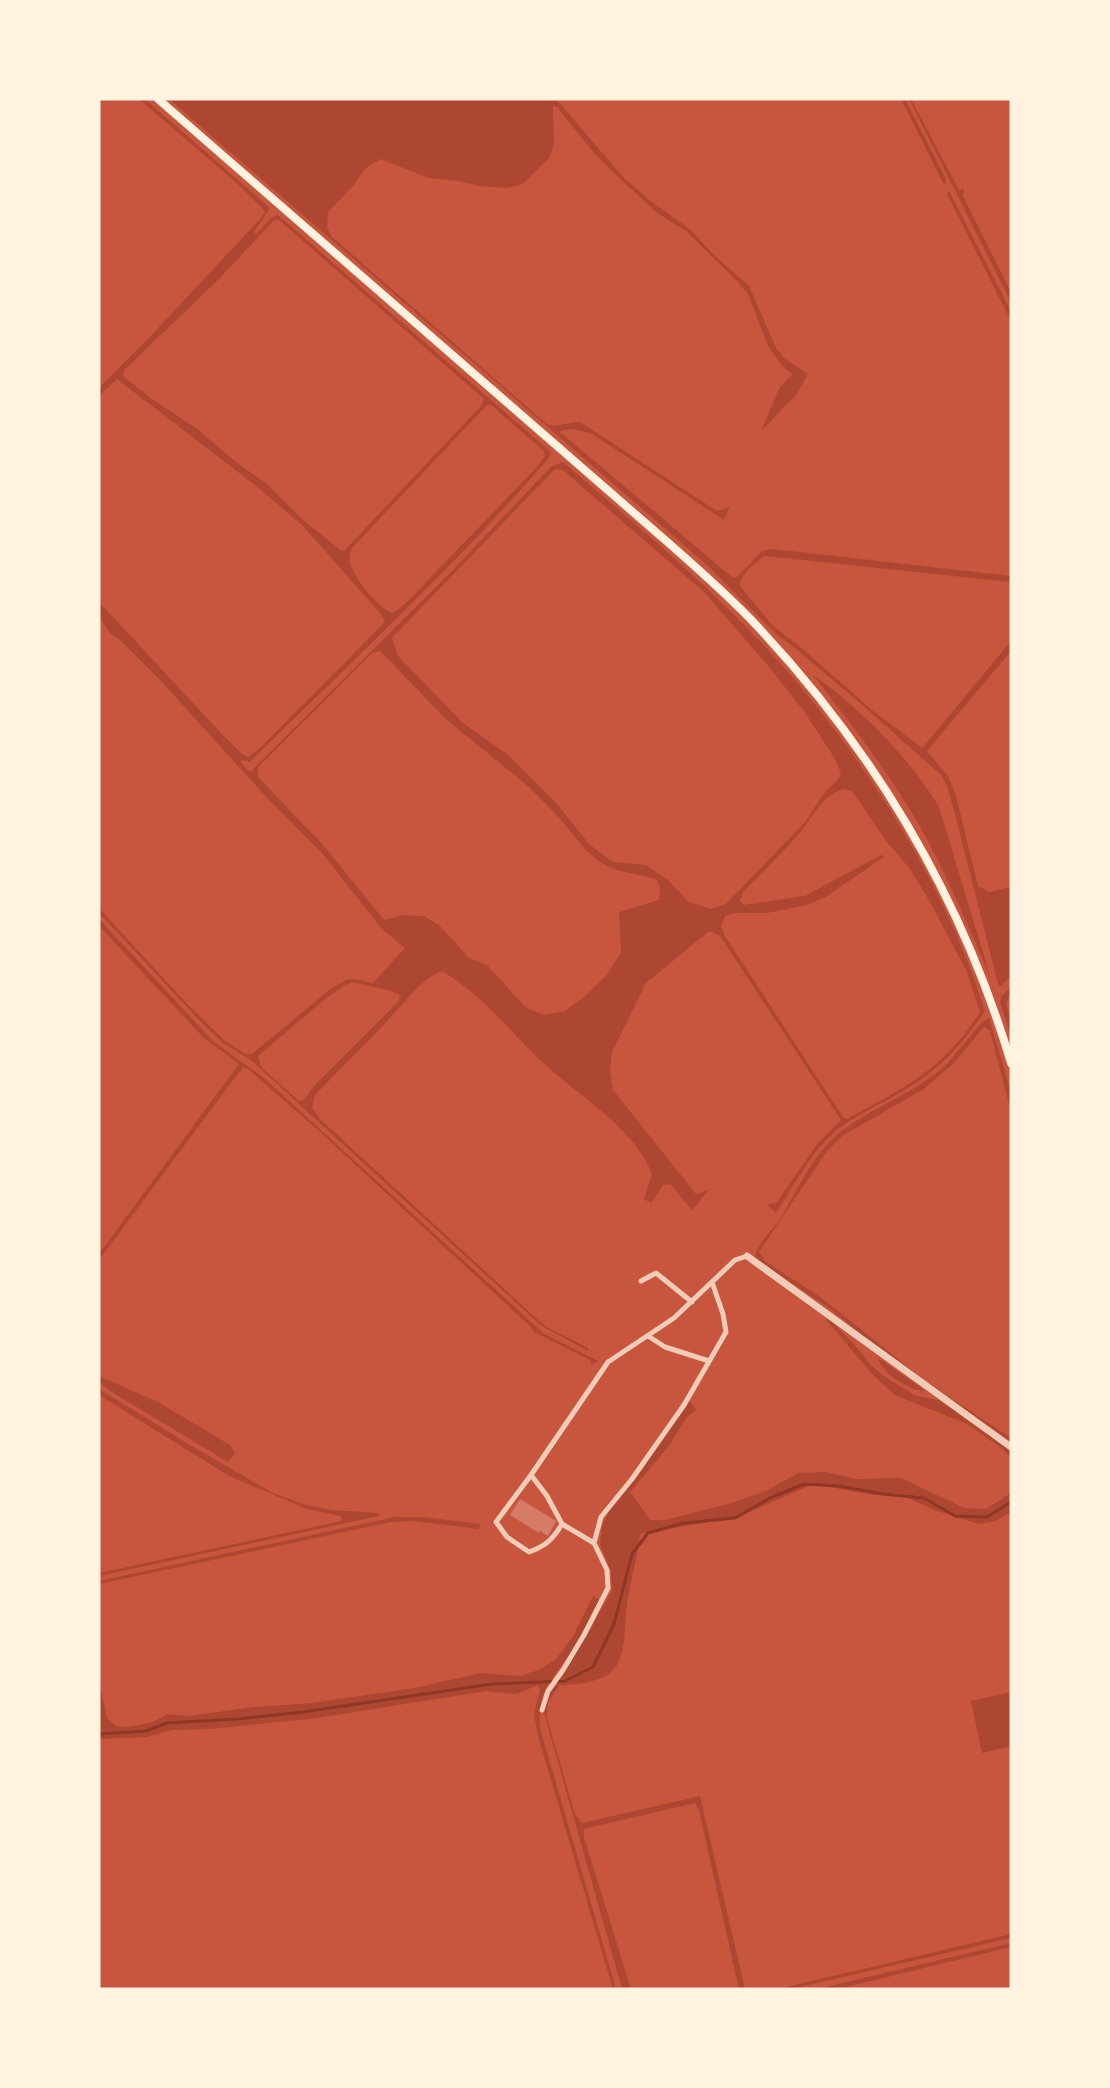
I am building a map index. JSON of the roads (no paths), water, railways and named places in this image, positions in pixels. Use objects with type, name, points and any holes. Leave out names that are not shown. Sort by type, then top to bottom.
[{"type":"main road","points":[[158,99],[672,546],[732,601],[788,660],[865,758],[926,855],[976,959],[1011,1063]]},
{"type":"street","points":[[562,1524],[553,1540],[529,1552],[507,1537],[496,1522],[608,1362],[674,1318],[735,1260],[747,1257],[1011,1447]]},
{"type":"street","points":[[641,1281],[656,1273],[692,1302]]},
{"type":"street","points":[[594,1543],[601,1517],[632,1479],[684,1405],[726,1332],[723,1314],[712,1282]]},
{"type":"street","points":[[648,1336],[665,1347],[708,1361]]},
{"type":"street","points":[[531,1474],[547,1496],[562,1524],[594,1543],[607,1570],[608,1588],[584,1635],[548,1691],[542,1710]]},
{"type":"waterway","points":[[99,1734],[146,1731],[167,1723],[303,1712],[492,1684],[565,1681],[593,1667],[614,1624],[632,1554],[648,1533],[684,1523],[735,1518],[770,1498],[804,1484],[839,1486],[924,1498],[955,1516],[987,1517],[1011,1502]]}]
